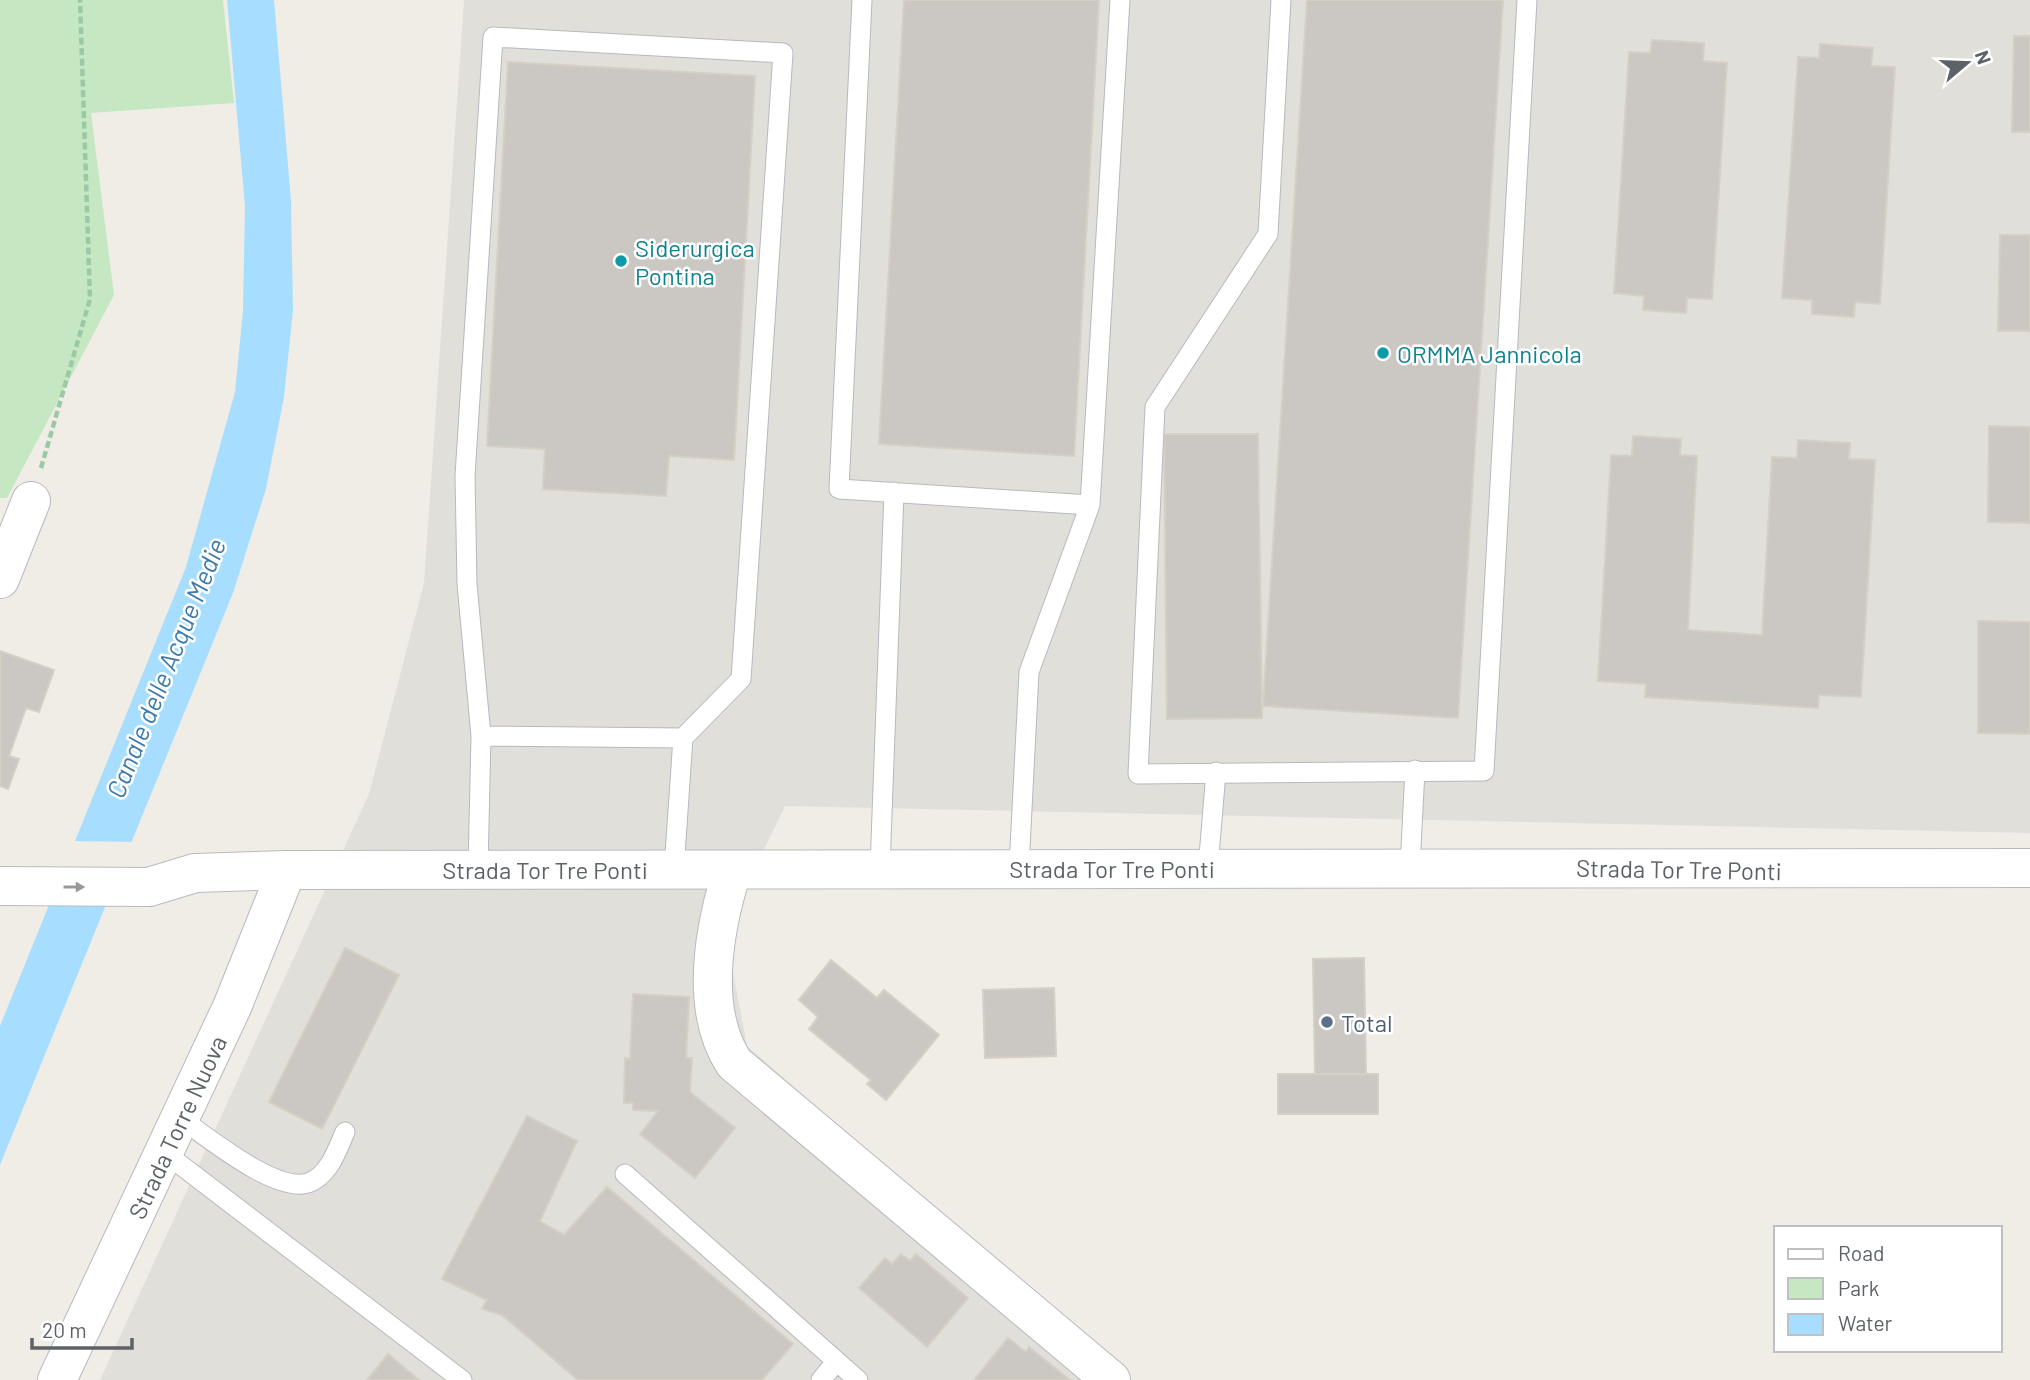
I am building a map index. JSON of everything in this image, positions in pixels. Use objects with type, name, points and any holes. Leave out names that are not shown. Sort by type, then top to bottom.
[{"type":"street","points":[[0,579],[31,501]]},
{"type":"street","name":"Strada Tor Tre Ponti","points":[[5,874],[151,874],[177,865],[195,873],[478,869],[732,871],[880,868],[2030,868]]},
{"type":"street","name":"Strada Torre Nuova","points":[[57,1380],[248,972],[288,870]]},
{"type":"street","points":[[732,871],[720,915],[715,962],[717,1026],[734,1063],[1111,1380]]},
{"type":"lane","points":[[862,0],[839,489],[1090,505]]},
{"type":"lane","points":[[1019,868],[1029,671],[1090,505],[1120,0]]},
{"type":"lane","points":[[1281,0],[1268,234],[1155,407],[1138,774],[1484,771],[1527,0]]},
{"type":"lane","points":[[478,869],[481,736],[467,584],[465,476],[493,37],[783,53],[741,679],[683,738],[674,869]]},
{"type":"lane","points":[[880,868],[894,492]]},
{"type":"lane","points":[[481,736],[683,738]]},
{"type":"lane","points":[[1410,867],[1415,770]]},
{"type":"lane","points":[[1208,868],[1216,772]]},
{"type":"lane","points":[[181,1118],[272,1178],[296,1184],[308,1183],[327,1169],[345,1132]]},
{"type":"lane","points":[[165,1153],[462,1380]]},
{"type":"lane","points":[[625,1174],[835,1363],[858,1380]]},
{"type":"lane","points":[[821,1380],[835,1363]]},
{"type":"path","points":[[31,501],[90,299],[80,0]]},
{"type":"shaded area","points":[[464,0],[2030,0],[2030,833],[785,806],[725,930],[747,1046],[1129,1380],[100,1380],[369,794],[424,583]]},
{"type":"green space","points":[[0,0],[223,0],[234,103],[91,113],[114,295],[7,498],[0,498]]},
{"type":"water","name":"Canale delle Acque Medie","points":[[227,0],[274,0],[291,201],[293,310],[284,397],[266,489],[233,593],[0,1165],[0,1026],[186,567],[235,392],[243,311],[245,206]]},
{"type":"pier","points":[[71,841],[135,842],[111,901],[47,901]]},
{"type":"building","points":[[904,0],[1099,0],[1074,456],[879,444]]},
{"type":"building","name":"ORMMA Jannicola","points":[[1307,0],[1503,0],[1458,718],[1263,706]]},
{"type":"building","points":[[2014,36],[2030,36],[2030,132],[2012,132]]},
{"type":"building","points":[[1652,40],[1704,43],[1703,61],[1727,63],[1712,299],[1687,298],[1686,313],[1643,310],[1644,296],[1614,293],[1629,52],[1650,53]]},
{"type":"building","points":[[1820,44],[1873,48],[1871,66],[1895,67],[1880,304],[1855,302],[1854,317],[1812,314],[1812,300],[1782,298],[1798,57],[1819,58]]},
{"type":"building","name":"Siderurgica Pontina","points":[[508,62],[755,76],[734,460],[669,456],[666,496],[543,489],[545,449],[487,446]]},
{"type":"building","points":[[2000,235],[2030,235],[2030,331],[1998,331]]},
{"type":"building","points":[[1989,426],[2030,427],[2030,523],[1988,522]]},
{"type":"building","points":[[1164,434],[1258,434],[1262,718],[1167,719]]},
{"type":"building","points":[[1633,436],[1681,439],[1680,455],[1697,456],[1688,630],[1762,635],[1772,457],[1797,458],[1798,440],[1850,443],[1849,459],[1875,460],[1861,697],[1819,695],[1818,708],[1645,697],[1646,684],[1598,681],[1611,455],[1632,456]]},
{"type":"building","points":[[1978,621],[2030,622],[2030,734],[1978,733]]},
{"type":"building","points":[[0,651],[54,670],[39,712],[26,708],[9,756],[19,759],[8,789],[0,786]]},
{"type":"building","points":[[345,948],[399,975],[322,1129],[269,1102]]},
{"type":"building","points":[[1364,958],[1366,1074],[1315,1074],[1313,959]]},
{"type":"building","points":[[831,960],[877,998],[884,990],[939,1035],[886,1100],[867,1084],[871,1080],[809,1029],[818,1017],[799,1000]]},
{"type":"building","points":[[1054,988],[1056,1056],[985,1058],[983,990]]},
{"type":"building","points":[[633,994],[689,997],[686,1058],[692,1058],[690,1092],[735,1128],[695,1178],[640,1134],[658,1111],[633,1110],[633,1103],[624,1103],[625,1058],[630,1059]]},
{"type":"building","points":[[1278,1074],[1378,1074],[1378,1114],[1278,1114]]},
{"type":"building","points":[[527,1116],[577,1141],[540,1221],[564,1235],[607,1187],[793,1344],[762,1380],[578,1380],[502,1315],[482,1309],[487,1300],[442,1279]]},
{"type":"building","points":[[901,1254],[910,1261],[916,1254],[968,1298],[927,1347],[859,1288],[885,1258],[892,1264]]},
{"type":"building","points":[[1008,1338],[1026,1352],[1029,1347],[1070,1380],[974,1380]]},
{"type":"building","points":[[388,1354],[419,1380],[367,1380]]},
{"type":"place","name":"Siderurgica Pontina","points":[[621,261]]},
{"type":"place","name":"ORMMA Jannicola","points":[[1383,353]]},
{"type":"place","name":"Total","points":[[1327,1022]]}]
